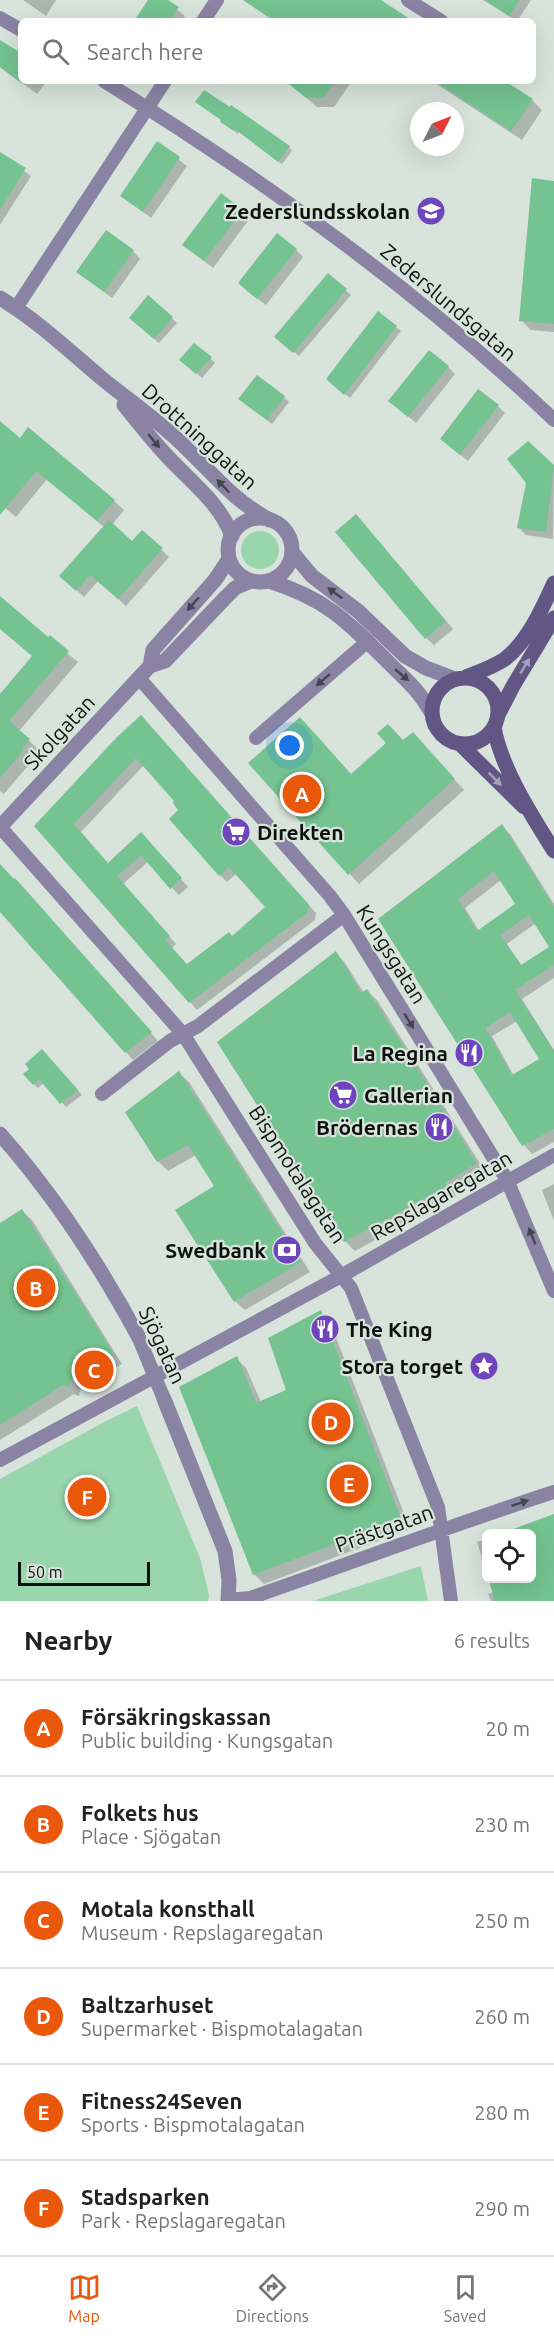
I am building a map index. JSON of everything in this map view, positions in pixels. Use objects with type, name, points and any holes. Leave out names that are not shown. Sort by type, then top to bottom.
[{"type":"main road","points":[[531,814],[460,744],[443,736],[437,729],[431,712],[433,701],[445,684],[490,667],[511,653],[542,609],[554,583]]},
{"type":"main road","points":[[460,744],[483,739],[496,721],[517,678],[554,618]]},
{"type":"main road","points":[[460,678],[484,683],[496,697],[497,745],[531,814],[554,851]]},
{"type":"street","points":[[205,18],[217,0]]},
{"type":"street","points":[[408,0],[436,18]]},
{"type":"street","points":[[0,18],[18,28]]},
{"type":"street","name":"Zederslundsgatan","points":[[109,84],[275,193],[371,264],[491,361],[554,420]]},
{"type":"street","points":[[16,308],[163,84]]},
{"type":"street","name":"Drottninggatan","points":[[0,298],[66,345],[103,380],[179,441],[242,504],[270,520]]},
{"type":"street","name":"Drottninggatan","points":[[103,380],[166,455],[215,505],[227,522],[232,536]]},
{"type":"street","points":[[269,581],[285,570],[292,552],[291,542],[287,533],[270,520],[248,521],[232,536],[228,551],[229,559],[237,573],[251,581],[269,581],[313,597],[340,616],[420,692],[431,712]]},
{"type":"street","points":[[292,552],[312,576],[358,611],[405,656],[426,668],[460,678]]},
{"type":"street","name":"Skolgatan","points":[[150,666],[153,650],[215,580],[229,559]]},
{"type":"street","name":"Skolgatan","points":[[0,827],[150,666],[165,661],[235,588],[251,581]]},
{"type":"street","points":[[256,738],[368,641]]},
{"type":"street","name":"Kungsgatan","points":[[139,678],[292,852],[344,915],[507,1180],[554,1291]]},
{"type":"street","name":"Bispmotalagatan","points":[[0,827],[183,1034],[315,1243],[351,1288],[438,1507],[451,1601]]},
{"type":"street","points":[[102,1094],[165,1044],[198,1026],[344,915]]},
{"type":"street","name":"Sjögatan","points":[[0,1134],[33,1170],[56,1202],[123,1308],[138,1336],[225,1551],[229,1580],[228,1601]]},
{"type":"street","name":"Repslagaregatan","points":[[0,1460],[341,1276],[554,1155]]},
{"type":"street","name":"Prästgatan","points":[[228,1601],[250,1598],[554,1492]]},
{"type":"green space","points":[[260,531],[267,532],[273,537],[278,543],[278,557],[273,563],[267,568],[260,569],[253,568],[247,563],[242,557],[241,550],[242,543],[247,537],[253,532]]},
{"type":"green space","points":[[137,1406],[200,1558],[209,1595],[208,1601],[0,1601],[0,1479]]},
{"type":"green space","points":[[421,1566],[428,1601],[313,1601]]},
{"type":"building","points":[[148,0],[168,0],[179,7],[171,18],[136,18]]},
{"type":"building","points":[[243,0],[381,0],[408,18],[270,18]]},
{"type":"building","points":[[485,0],[519,0],[509,16]]},
{"type":"building","points":[[0,40],[18,51],[18,81],[0,67]]},
{"type":"building","points":[[289,84],[333,84],[324,97],[306,98]]},
{"type":"building","points":[[440,84],[510,84],[533,99],[511,131]]},
{"type":"building","points":[[204,90],[230,107],[231,105],[290,146],[278,162],[195,102]]},
{"type":"building","points":[[157,141],[180,157],[143,212],[120,196]]},
{"type":"building","points":[[0,152],[26,168],[0,210]]},
{"type":"building","points":[[532,178],[554,181],[554,324],[519,321]]},
{"type":"building","points":[[221,193],[243,210],[204,261],[182,245]]},
{"type":"building","points":[[106,230],[134,250],[104,292],[76,272]]},
{"type":"building","points":[[277,233],[297,249],[257,299],[238,283]]},
{"type":"building","points":[[328,273],[347,289],[293,353],[274,337]]},
{"type":"building","points":[[148,295],[173,317],[154,339],[129,318]]},
{"type":"building","points":[[378,311],[397,326],[344,395],[326,379]]},
{"type":"building","points":[[194,343],[212,357],[196,374],[179,360]]},
{"type":"building","points":[[429,350],[449,366],[408,417],[388,401]]},
{"type":"building","points":[[257,375],[285,396],[267,420],[238,399]]},
{"type":"building","points":[[478,389],[499,405],[460,455],[440,439]]},
{"type":"building","points":[[0,421],[20,438],[28,427],[115,500],[97,521],[36,471],[0,515]]},
{"type":"building","points":[[528,441],[554,465],[546,532],[517,528],[526,483],[507,459]]},
{"type":"building","points":[[356,514],[446,621],[425,639],[335,532]]},
{"type":"building","points":[[109,520],[132,541],[142,530],[163,548],[118,599],[90,575],[76,591],[59,576]]},
{"type":"building","points":[[0,596],[48,637],[50,635],[69,651],[9,721],[30,739],[22,749],[24,750],[0,778],[0,694],[32,656],[0,629]]},
{"type":"building","points":[[141,715],[309,905],[308,912],[189,1003],[34,826],[117,737]],"holes":[[[136,758],[174,801],[178,810],[169,819],[219,876],[229,867],[265,907],[232,936],[229,932],[187,964],[165,940],[170,936],[117,876],[141,855],[170,889],[182,878],[141,832],[108,863],[74,824]]]},
{"type":"building","points":[[300,717],[351,774],[386,743],[377,733],[388,724],[403,740],[413,732],[455,779],[348,875],[248,763]]},
{"type":"building","points":[[502,824],[554,907],[554,965],[515,990],[554,1051],[554,1129],[522,1146],[378,919]],"holes":[[[494,871],[515,904],[477,931],[458,899]],[[529,915],[549,947],[521,965],[500,935]],[[510,1012],[539,1059],[512,1075],[485,1028]]]},
{"type":"building","points":[[0,864],[152,1032],[125,1053],[0,912]]},
{"type":"building","name":"Gallerian","points":[[336,951],[361,993],[367,989],[477,1163],[445,1183],[447,1186],[344,1242],[217,1042]]},
{"type":"building","points":[[42,1049],[78,1090],[60,1104],[39,1079],[33,1085],[23,1074],[29,1069],[25,1064]]},
{"type":"building","points":[[179,1071],[301,1262],[234,1302],[175,1210],[214,1186],[188,1145],[157,1162],[125,1112]]},
{"type":"building","points":[[22,1209],[114,1354],[70,1381],[69,1387],[63,1385],[0,1425],[0,1223]]},
{"type":"building","points":[[321,1310],[401,1519],[253,1575],[179,1387],[237,1356],[256,1403],[286,1390],[268,1338]]},
{"type":"building","points":[[554,1514],[554,1601],[495,1601],[490,1583],[536,1583],[536,1529],[513,1529]]},
{"type":"place","name":"Zederslundsskolan","points":[[431,211]]},
{"type":"place","name":"Försäkringskassan","points":[[302,794]]},
{"type":"place","name":"Direkten","points":[[236,832]]},
{"type":"place","name":"La Regina","points":[[469,1053]]},
{"type":"place","name":"Gallerian","points":[[343,1095]]},
{"type":"place","name":"Brödernas","points":[[439,1127]]},
{"type":"place","name":"Swedbank","points":[[287,1250]]},
{"type":"place","name":"Folkets hus","points":[[36,1288]]},
{"type":"place","name":"The King","points":[[325,1329]]},
{"type":"place","name":"Stora torget","points":[[484,1366]]},
{"type":"place","name":"Motala konsthall","points":[[94,1370]]},
{"type":"place","name":"Baltzarhuset","points":[[331,1422]]},
{"type":"place","name":"Fitness24Seven","points":[[349,1484]]},
{"type":"place","name":"Stadsparken","points":[[87,1497]]}]
